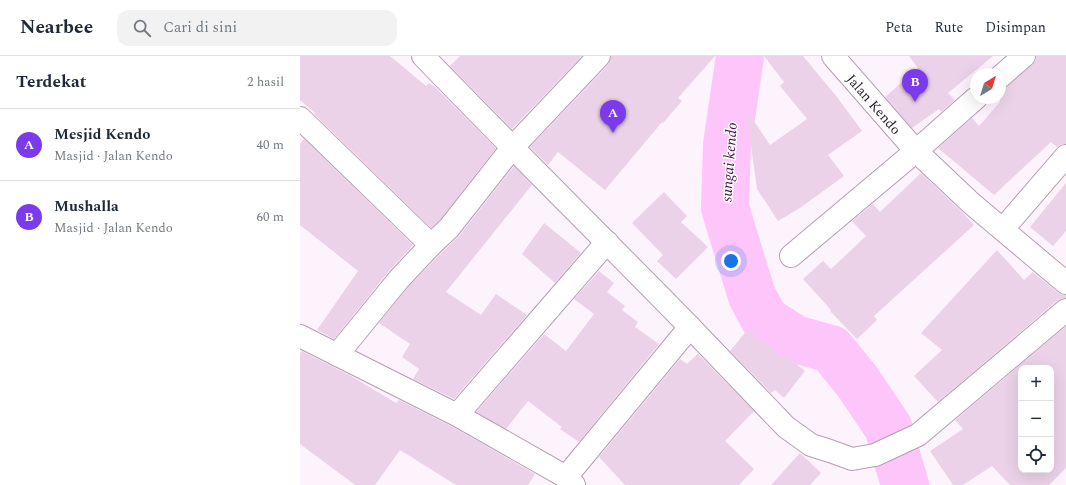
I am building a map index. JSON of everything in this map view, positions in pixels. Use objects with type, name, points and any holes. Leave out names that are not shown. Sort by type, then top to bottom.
[{"type":"street","points":[[423,56],[512,148],[607,242],[786,427],[811,445],[852,459],[875,454],[918,435],[1066,310]]},
{"type":"street","points":[[337,355],[394,285],[449,228],[512,148],[599,56]]},
{"type":"street","name":"Jalan Kendo","points":[[833,56],[916,151],[970,203],[1066,283]]},
{"type":"street","points":[[1006,72],[1024,56]]},
{"type":"street","points":[[791,256],[916,151],[970,103]]},
{"type":"street","points":[[300,118],[431,245]]},
{"type":"street","points":[[1003,229],[1066,156]]},
{"type":"street","points":[[457,415],[607,242]]},
{"type":"street","points":[[300,336],[457,415],[570,481],[638,390],[690,327]]},
{"type":"building","points":[[300,56],[390,56],[426,86],[429,83],[433,85],[496,148],[440,220],[431,228],[300,100]]},
{"type":"building","points":[[460,56],[582,56],[512,129],[450,66]]},
{"type":"building","points":[[611,56],[715,56],[678,98],[682,101],[663,123],[662,122],[605,190],[558,152],[548,165],[530,147],[608,65]]},
{"type":"building","points":[[764,56],[803,56],[837,97],[862,131],[828,155],[844,176],[800,208],[778,221],[757,189],[746,109],[770,145],[807,119],[780,86],[784,82]]},
{"type":"building","points":[[909,56],[993,56],[978,68],[970,68],[970,75],[948,93],[955,100],[941,112],[939,109],[912,128],[885,97],[918,68]]},
{"type":"building","points":[[1036,56],[1066,56],[1066,144],[1062,144],[1057,147],[1051,142],[994,195],[938,148],[972,118],[979,126],[998,104],[1006,104],[1006,87],[1036,60]]},
{"type":"building","points":[[304,139],[413,245],[389,271],[334,339],[317,330],[358,271],[300,225],[300,144]]},
{"type":"building","points":[[514,166],[532,185],[446,292],[481,315],[496,294],[527,315],[454,399],[413,379],[419,369],[402,357],[410,344],[379,323],[408,287],[459,236]]},
{"type":"building","points":[[921,173],[974,225],[874,316],[877,320],[857,339],[830,311],[831,310],[803,279],[823,261],[831,269],[866,236],[852,221],[873,204],[880,212]]},
{"type":"building","points":[[1066,183],[1066,231],[1053,246],[1030,227]]},
{"type":"building","points":[[664,192],[687,216],[681,222],[708,247],[676,279],[657,261],[663,255],[632,223]]},
{"type":"building","points":[[544,223],[581,253],[555,283],[522,254]]},
{"type":"building","points":[[997,250],[1024,280],[1033,272],[1058,293],[1066,295],[1066,298],[1058,300],[938,402],[914,376],[942,350],[921,333]]},
{"type":"building","points":[[599,271],[614,283],[607,292],[625,306],[622,310],[638,322],[635,327],[659,344],[579,442],[560,429],[562,427],[528,401],[506,429],[476,412],[544,334],[566,351],[594,314],[574,299]]},
{"type":"building","points":[[1066,326],[1066,468],[1049,485],[1010,485],[992,466],[963,485],[953,485],[930,451],[963,429],[955,420],[1018,367],[1018,473],[1054,473],[1054,365],[1020,365]]},
{"type":"building","points":[[748,329],[784,359],[787,356],[805,371],[784,398],[775,390],[771,393],[730,351]]},
{"type":"building","points":[[302,351],[351,376],[396,403],[399,400],[451,426],[535,474],[528,485],[456,485],[400,450],[375,485],[355,485],[300,444],[300,354]]},
{"type":"building","points":[[698,354],[754,411],[725,441],[754,469],[739,485],[625,485],[599,457],[680,359],[687,364]]},
{"type":"building","points":[[800,453],[821,473],[810,485],[771,485]]},
{"type":"waterway","name":"sungai kendo","points":[[740,56],[727,145],[725,208],[752,296],[765,320],[795,339],[831,349],[857,381],[888,427],[905,485]]},
{"type":"place","name":"Mushalla","points":[[915,102]]},
{"type":"place","name":"Mesjid Kendo","points":[[613,133]]}]
